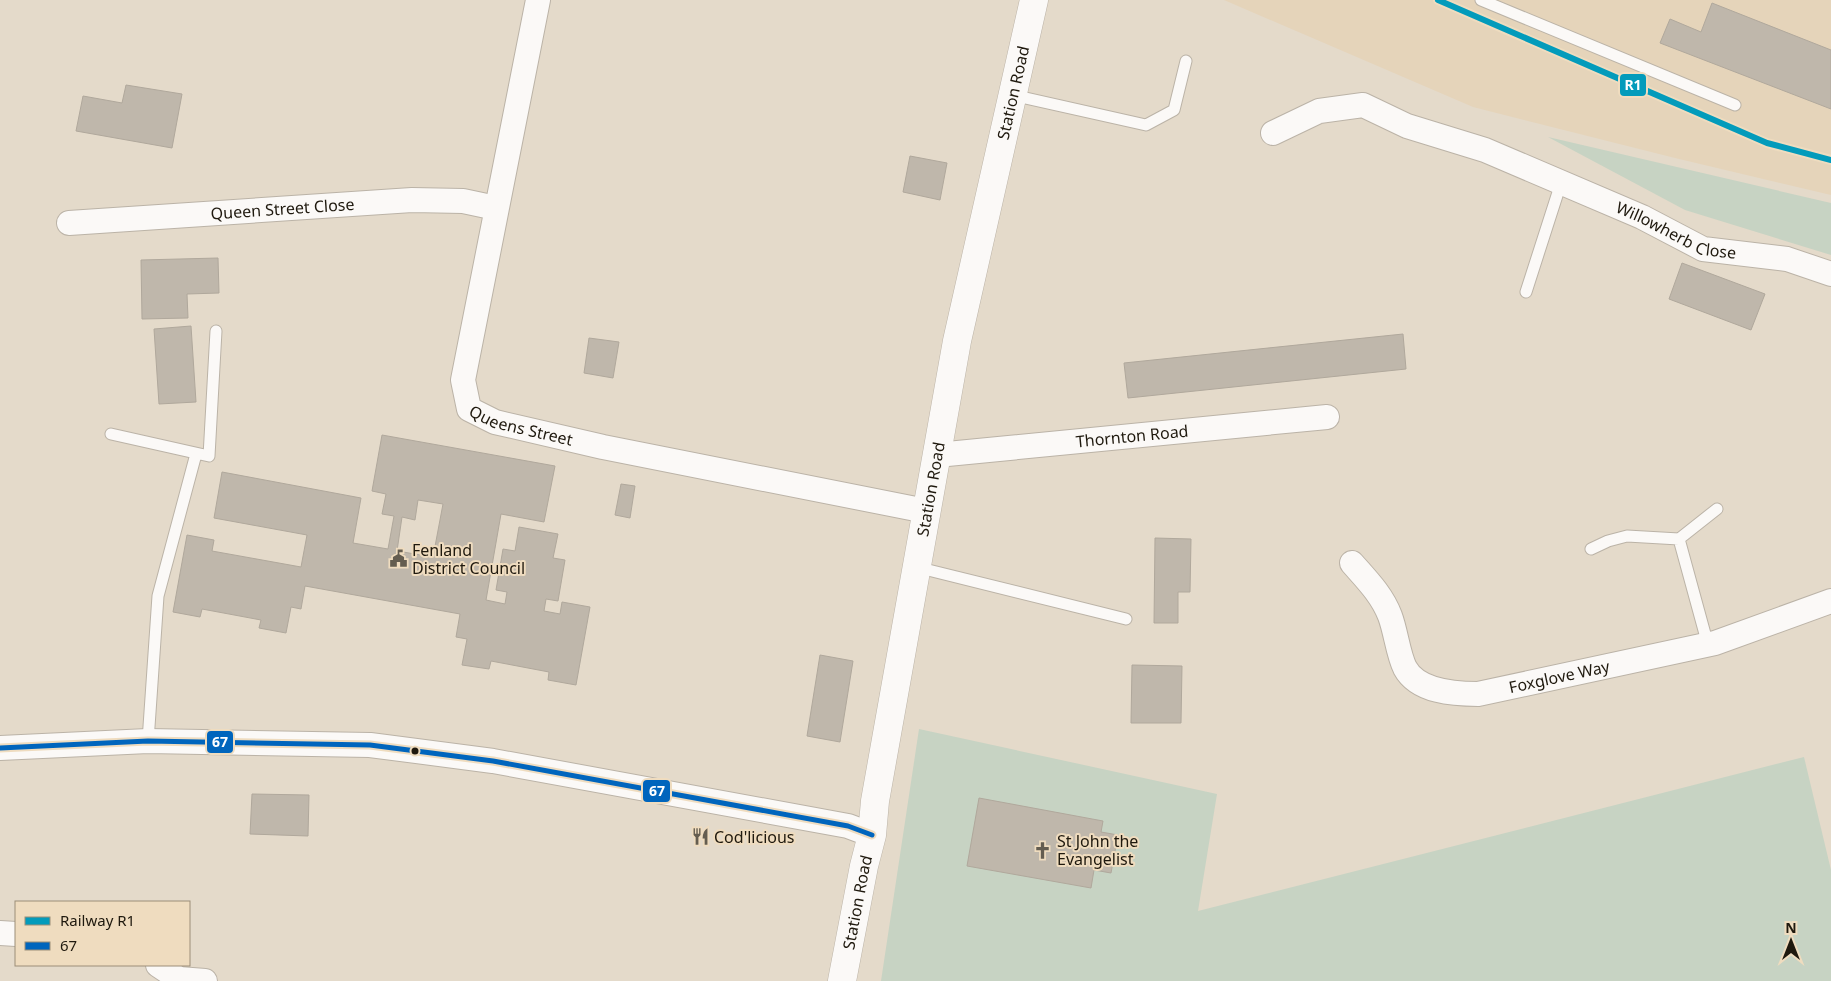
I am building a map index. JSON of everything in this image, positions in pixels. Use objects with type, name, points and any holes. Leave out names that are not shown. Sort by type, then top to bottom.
[{"type":"main road","name":"Station Road","points":[[842,981],[864,866],[872,835],[875,801],[957,341],[1034,0]]},
{"type":"street","name":"Queens Street","points":[[538,0],[463,380],[469,409],[495,422],[603,447],[926,511]]},
{"type":"street","name":"Willowherb Close","points":[[1273,133],[1319,110],[1363,106],[1407,126],[1486,150],[1526,169],[1642,217],[1703,249],[1787,259],[1831,274]]},
{"type":"street","name":"Queen Street Close","points":[[69,223],[412,200],[463,201],[496,208]]},
{"type":"street","name":"Thornton Road","points":[[937,455],[1327,417]]},
{"type":"street","name":"Foxglove Way","points":[[1352,564],[1375,588],[1390,616],[1406,669],[1421,684],[1453,694],[1478,694],[1708,645],[1831,601]]},
{"type":"street","points":[[0,748],[148,741],[370,745],[493,761],[848,826],[872,835]]},
{"type":"street","points":[[0,933],[15,934]]},
{"type":"street","points":[[159,966],[178,979],[205,981]]},
{"type":"lane","points":[[1481,0],[1735,106]]},
{"type":"lane","points":[[1012,95],[1146,125],[1174,110],[1186,61]]},
{"type":"lane","points":[[1526,292],[1561,183]]},
{"type":"lane","points":[[111,434],[209,456],[216,331]]},
{"type":"lane","points":[[148,741],[158,596],[196,454]]},
{"type":"lane","points":[[1591,549],[1608,541],[1627,536],[1679,539],[1717,509]]},
{"type":"lane","points":[[1679,539],[1708,645]]},
{"type":"lane","points":[[916,567],[1126,619]]},
{"type":"shaded area","points":[[1224,0],[1831,0],[1831,195],[1473,107]]},
{"type":"green space","points":[[1548,137],[1831,203],[1831,255],[1685,210]]},
{"type":"green space","points":[[919,729],[1217,794],[1198,911],[1804,757],[1831,870],[1831,981],[881,981]]},
{"type":"building","points":[[1712,3],[1831,50],[1831,109],[1660,43],[1670,19],[1701,32]]},
{"type":"building","points":[[126,85],[182,94],[172,148],[76,131],[83,96],[122,103]]},
{"type":"building","points":[[910,156],[947,163],[940,200],[903,192]]},
{"type":"building","points":[[218,258],[219,293],[187,294],[188,318],[142,319],[141,260]]},
{"type":"building","points":[[1682,263],[1765,294],[1751,330],[1669,299]]},
{"type":"building","points":[[191,326],[196,402],[159,404],[154,329]]},
{"type":"building","points":[[1403,334],[1406,369],[1128,398],[1124,363]]},
{"type":"building","points":[[589,338],[619,342],[613,378],[584,373]]},
{"type":"building","name":"Fenland District Council","points":[[382,435],[555,466],[544,522],[501,514],[486,600],[505,604],[507,592],[496,590],[503,549],[515,551],[519,527],[558,534],[553,558],[565,560],[558,601],[546,599],[544,611],[560,614],[562,602],[590,607],[576,685],[548,680],[549,672],[491,661],[489,669],[462,665],[467,639],[456,637],[460,614],[305,586],[301,609],[291,607],[286,633],[259,628],[261,620],[202,609],[200,617],[173,612],[187,535],[214,540],[212,551],[301,567],[307,535],[214,518],[222,472],[361,498],[353,543],[388,549],[394,516],[382,514],[386,494],[372,491]],"holes":[[[418,500],[443,504],[433,557],[397,551],[402,517],[415,520]]]},
{"type":"building","points":[[621,484],[635,486],[630,518],[615,515]]},
{"type":"building","points":[[1155,538],[1191,539],[1190,592],[1178,592],[1178,623],[1154,623]]},
{"type":"building","points":[[820,655],[853,661],[840,742],[807,736]]},
{"type":"building","points":[[1132,665],[1182,666],[1181,723],[1131,723]]},
{"type":"building","points":[[252,794],[309,795],[308,836],[250,834]]},
{"type":"building","name":"St John the Evangelist","points":[[979,798],[1103,821],[1101,832],[1118,835],[1111,873],[1094,870],[1091,888],[967,866]]},
{"type":"rail line","name":"R1","points":[[1438,0],[1767,143],[1831,160]]},
{"type":"transit line","name":"67","points":[[0,748],[148,741],[370,745],[493,761],[848,826],[872,835]]},
{"type":"place","name":"Fenland District Council","points":[[398,559]]},
{"type":"place","name":"Cod'licious","points":[[700,837]]},
{"type":"place","name":"St John the Evangelist","points":[[1043,850]]}]
